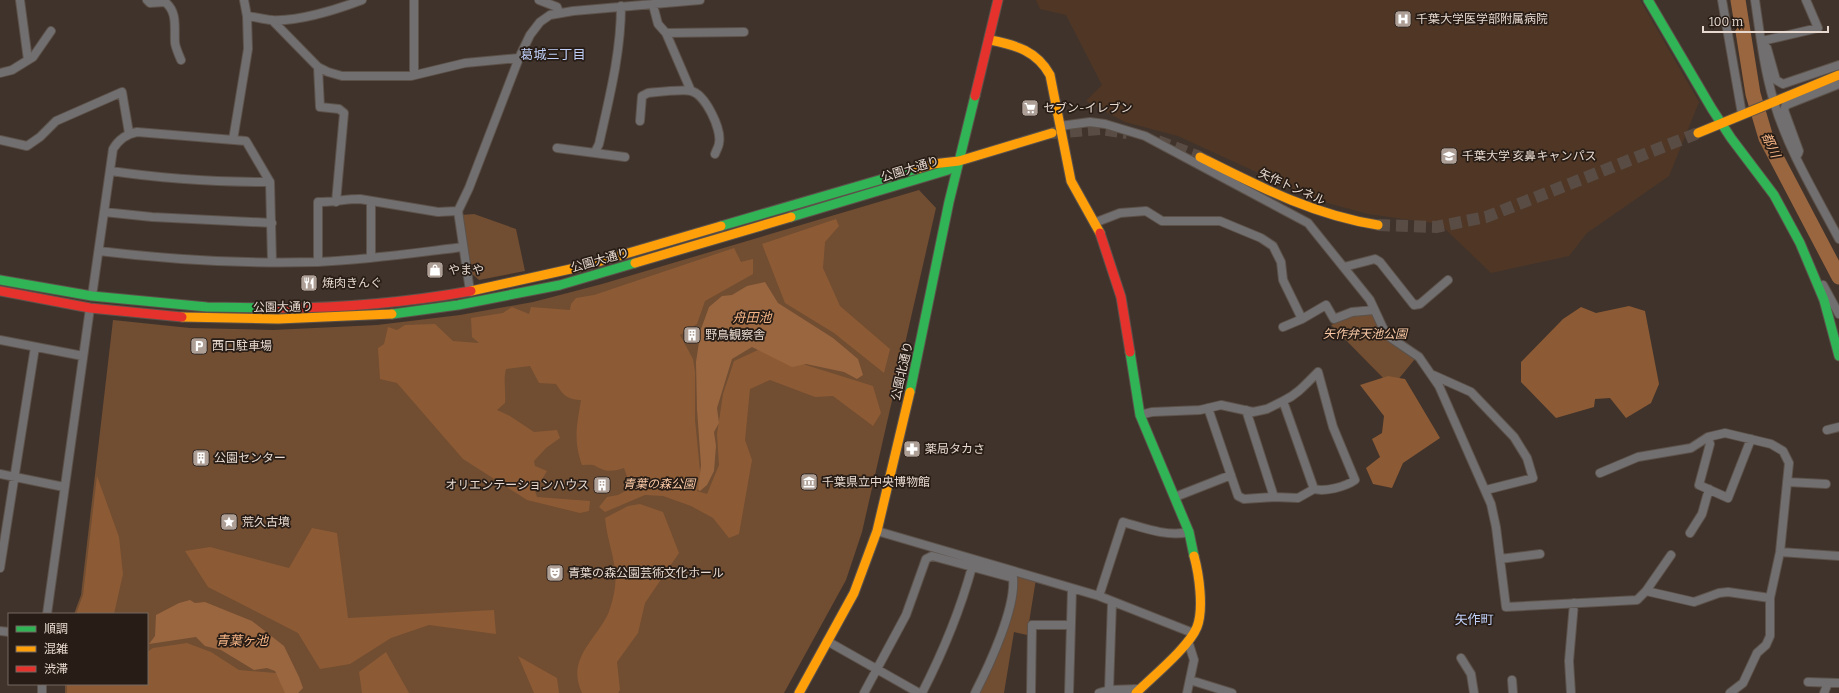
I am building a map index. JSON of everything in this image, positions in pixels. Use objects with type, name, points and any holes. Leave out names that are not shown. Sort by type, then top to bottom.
[{"type":"street","points":[[20,0],[28,60]]},
{"type":"street","points":[[147,0],[150,3],[165,2],[173,10],[175,43],[181,60]]},
{"type":"street","points":[[233,140],[248,49],[247,16],[244,0]]},
{"type":"street","points":[[247,16],[272,20],[316,15],[362,0]]},
{"type":"street","points":[[414,0],[414,75]]},
{"type":"street","points":[[539,0],[557,8],[559,13]]},
{"type":"street","points":[[463,304],[470,291],[458,211],[469,188],[519,58],[530,35],[540,22],[559,13],[621,6],[653,5],[700,0]]},
{"type":"street","name":"公園北通り","points":[[798,693],[854,594],[877,531],[916,366],[959,160],[990,40],[998,0]]},
{"type":"street","points":[[1648,0],[1712,109],[1731,138],[1774,195],[1800,243],[1824,300],[1839,356]]},
{"type":"street","points":[[1722,0],[1742,114]]},
{"type":"street","points":[[1755,0],[1774,102],[1788,142],[1838,235]]},
{"type":"street","points":[[1762,41],[1818,28],[1806,0]]},
{"type":"street","points":[[653,5],[658,24],[666,33],[691,91]]},
{"type":"street","points":[[595,152],[599,144],[618,50],[621,6]]},
{"type":"street","points":[[272,20],[318,67],[342,76],[395,77],[414,75],[465,63],[519,58]]},
{"type":"street","points":[[0,73],[12,70],[33,57],[51,32]]},
{"type":"street","points":[[666,33],[744,32]]},
{"type":"street","points":[[990,40],[1017,46],[1036,56],[1042,61],[1051,79],[1071,180],[1103,238],[1121,296],[1127,325],[1140,415],[1189,532],[1198,572],[1200,599],[1197,626],[1190,637],[1137,691],[1109,690],[1099,693]]},
{"type":"street","points":[[1762,41],[1767,48],[1776,80],[1783,84],[1839,65]]},
{"type":"street","points":[[318,67],[320,107],[339,109],[344,113],[336,202]]},
{"type":"street","points":[[1698,133],[1839,75]]},
{"type":"street","points":[[1797,158],[1799,151],[1784,110],[1786,105],[1837,85],[1839,94]]},
{"type":"street","points":[[640,121],[642,96],[648,93],[691,91],[701,97],[712,112],[719,135],[719,143],[715,154]]},
{"type":"street","points":[[0,140],[27,146],[40,137],[56,121],[122,92],[129,133]]},
{"type":"street","points":[[1060,126],[1090,122],[1105,124],[1145,136],[1172,149],[1308,223],[1370,300],[1383,328],[1391,338],[1419,357],[1432,375],[1486,490],[1496,527],[1506,607],[1637,600],[1646,591],[1671,554]]},
{"type":"street","points":[[92,296],[114,149],[129,133],[137,132],[246,141],[270,182],[272,262]]},
{"type":"street","points":[[959,160],[1052,133]]},
{"type":"street","points":[[557,148],[625,156]]},
{"type":"street","name":"矢作トンネル","points":[[1200,157],[1309,209],[1344,220],[1378,225]]},
{"type":"street","name":"公園大通り","points":[[0,280],[92,296],[208,307],[257,308],[344,306],[405,300],[470,291],[584,266],[933,164],[959,160]]},
{"type":"street","name":"公園大通り","points":[[0,291],[90,308],[195,318],[278,319],[380,315],[463,304],[560,285],[722,238],[930,176],[948,170],[959,160]]},
{"type":"street","points":[[111,171],[157,178],[217,182],[270,182]]},
{"type":"street","points":[[318,262],[318,202],[336,202],[349,199],[371,201],[438,212],[458,211]]},
{"type":"street","points":[[371,201],[371,258]]},
{"type":"street","points":[[1094,222],[1120,213],[1146,211],[1162,221],[1220,221],[1261,238],[1273,246],[1282,262],[1283,280],[1302,320]]},
{"type":"street","points":[[104,212],[152,217],[272,223]]},
{"type":"street","points":[[99,251],[158,258],[318,262],[371,258],[463,247]]},
{"type":"street","points":[[1344,267],[1375,259],[1380,262],[1414,305],[1420,304],[1448,280]]},
{"type":"street","points":[[1815,277],[1824,286],[1839,314]]},
{"type":"street","points":[[470,291],[486,299]]},
{"type":"street","points":[[1283,327],[1302,320],[1326,305],[1334,319],[1352,312],[1374,310]]},
{"type":"street","points":[[47,613],[90,308]]},
{"type":"street","points":[[0,340],[83,356]]},
{"type":"street","points":[[0,568],[35,347]]},
{"type":"street","points":[[1140,415],[1152,412],[1177,412],[1221,405],[1253,412],[1267,409],[1300,391],[1318,372],[1333,427],[1355,480],[1350,484],[1320,490],[1314,489],[1298,498],[1274,497],[1244,499],[1238,496],[1208,408]]},
{"type":"street","points":[[1432,375],[1471,392],[1514,437],[1527,458],[1533,478],[1486,490]]},
{"type":"street","points":[[1283,401],[1314,489]]},
{"type":"street","points":[[1246,410],[1274,497]]},
{"type":"street","points":[[1828,430],[1839,427]]},
{"type":"street","points":[[1600,473],[1638,457],[1690,448],[1708,437],[1725,433],[1771,444],[1783,451],[1789,463],[1780,552],[1770,598],[1770,636],[1766,645],[1757,653],[1744,684],[1730,693]]},
{"type":"street","points":[[1708,437],[1710,444],[1699,485],[1728,498],[1751,439]]},
{"type":"street","points":[[0,474],[64,487]]},
{"type":"street","points":[[1175,497],[1231,475]]},
{"type":"street","points":[[1787,482],[1826,484]]},
{"type":"street","points":[[1690,534],[1702,514],[1709,489]]},
{"type":"street","points":[[1099,596],[1123,522],[1154,531],[1181,534],[1189,532]]},
{"type":"street","points":[[877,531],[1099,596],[1190,637]]},
{"type":"street","points":[[1780,552],[1839,556]]},
{"type":"street","points":[[1500,559],[1540,554]]},
{"type":"street","points":[[864,693],[906,615],[926,559],[932,556],[1013,578],[1014,586],[1004,624],[993,656],[975,693]]},
{"type":"street","points":[[827,641],[921,693],[951,632],[961,607],[972,567]]},
{"type":"street","points":[[1069,693],[1072,589]]},
{"type":"street","points":[[1646,591],[1694,602],[1719,593],[1728,592],[1770,598]]},
{"type":"street","points":[[1109,690],[1112,602]]},
{"type":"street","points":[[1571,693],[1569,661],[1574,603]]},
{"type":"street","points":[[1031,693],[1032,625],[1071,625]]},
{"type":"street","points":[[1187,693],[1194,660],[1190,637]]},
{"type":"street","points":[[1461,658],[1472,674],[1474,693]]},
{"type":"street","points":[[1190,680],[1232,693]]},
{"type":"street","points":[[1512,680],[1513,693]]},
{"type":"street","points":[[1808,682],[1839,683]]},
{"type":"street","points":[[1824,693],[1828,683]]},
{"type":"shaded area","name":"千葉大学 亥鼻キャンパス","points":[[1036,0],[1640,0],[1699,102],[1669,176],[1587,233],[1569,256],[1491,273],[1440,224],[1368,214],[1317,200],[1178,136],[1125,122],[1086,101],[1102,85],[1066,15],[1040,9]]},
{"type":"green space","name":"青葉の森公園","points":[[919,190],[936,208],[862,532],[846,580],[784,693],[65,693],[65,685],[148,685],[148,613],[74,613],[81,595],[113,320],[190,328],[273,330],[377,325],[460,315],[533,302],[602,284]]},
{"type":"green space","points":[[474,214],[516,229],[525,271],[479,280],[471,273],[461,215]]},
{"type":"green space","points":[[836,219],[839,226],[825,242],[823,268],[840,306],[890,349],[884,373],[834,333],[785,303],[762,244]]},
{"type":"green space","points":[[734,248],[741,262],[753,259],[753,274],[705,301],[697,324],[680,335],[693,359],[695,372],[695,420],[701,481],[697,491],[707,494],[719,465],[717,434],[723,394],[734,361],[758,350],[873,386],[881,413],[873,426],[833,396],[815,397],[770,380],[750,389],[745,440],[752,460],[739,534],[729,538],[713,518],[691,506],[663,496],[645,495],[605,512],[599,507],[607,497],[618,495],[631,488],[624,468],[609,471],[593,465],[582,465],[577,448],[577,425],[581,400],[569,398],[556,384],[539,383],[530,366],[506,369],[505,403],[497,410],[510,416],[534,432],[557,430],[560,438],[546,448],[534,461],[535,466],[547,471],[535,491],[537,497],[590,501],[589,511],[580,513],[527,500],[463,459],[397,383],[380,379],[378,348],[384,344],[388,327],[397,330],[405,325],[435,324],[453,341],[479,343],[472,337],[471,318],[503,313],[512,307],[529,314],[531,307],[570,310],[571,304],[576,298],[594,295]]},
{"type":"green space","points":[[1629,306],[1645,311],[1659,384],[1651,403],[1626,418],[1610,398],[1595,399],[1594,407],[1556,418],[1521,382],[1521,362],[1563,319],[1581,307],[1596,313]]},
{"type":"green space","name":"矢作弁天池公園","points":[[1359,314],[1375,314],[1415,359],[1392,387],[1331,325]]},
{"type":"green space","points":[[1388,376],[1405,379],[1440,438],[1403,463],[1392,488],[1373,484],[1366,468],[1380,457],[1372,439],[1382,433],[1384,416],[1360,385]]},
{"type":"green space","points":[[97,476],[119,537],[123,574],[114,613],[76,613],[83,595]]},
{"type":"green space","points":[[640,504],[663,512],[679,553],[645,603],[638,633],[617,662],[620,690],[618,693],[582,693],[578,681],[577,670],[580,660],[584,651],[608,614],[615,587],[616,578],[614,561],[605,518],[628,506]]},
{"type":"green space","points":[[312,528],[337,533],[348,618],[494,610],[496,634],[429,625],[391,638],[350,664],[320,669],[298,633],[208,587],[185,551],[210,547],[289,568]]},
{"type":"green space","points":[[1018,575],[1036,579],[1027,635],[1014,632],[1004,693],[977,693],[1006,625]]},
{"type":"green space","points":[[187,643],[211,652],[239,670],[276,673],[287,693],[67,693],[67,685],[148,685],[148,651],[153,648]]},
{"type":"green space","points":[[386,652],[409,693],[362,693],[359,672]]},
{"type":"green space","points":[[518,656],[557,678],[559,693],[534,693]]},
{"type":"water","name":"舟田池","points":[[765,282],[778,303],[833,338],[858,359],[863,375],[857,379],[844,372],[806,364],[792,367],[752,347],[732,359],[717,408],[719,423],[714,432],[716,446],[714,471],[707,485],[700,491],[698,490],[701,465],[697,409],[696,362],[701,329],[709,307],[722,296],[732,295],[747,286]]},
{"type":"water","name":"青葉ヶ池","points":[[190,600],[195,603],[205,602],[252,621],[284,646],[303,688],[298,693],[285,693],[275,671],[267,668],[254,670],[221,650],[205,646],[196,637],[149,644],[155,636],[156,615],[179,603]]},
{"type":"waterway","name":"都川","points":[[1738,0],[1753,94],[1766,138],[1839,277]]},
{"type":"tunnel","points":[[1052,133],[1101,129],[1127,133]]},
{"type":"tunnel","points":[[1378,225],[1436,227],[1486,217],[1698,133]]},
{"type":"tunnel","points":[[1158,141],[1200,157]]},
{"type":"traffic: fast","points":[[1648,0],[1712,109],[1731,138],[1774,195],[1800,243],[1824,300],[1839,356]]},
{"type":"traffic: fast","points":[[910,392],[949,202],[975,96]]},
{"type":"traffic: fast","points":[[791,217],[948,170],[958,161]]},
{"type":"traffic: fast","points":[[721,226],[917,169]]},
{"type":"traffic: fast","points":[[392,314],[458,305],[560,285],[635,263]]},
{"type":"traffic: fast","points":[[0,280],[92,296],[207,307],[280,308]]},
{"type":"traffic: fast","points":[[1130,352],[1140,415],[1189,532],[1194,556]]},
{"type":"traffic: slow","points":[[990,40],[1009,44],[1025,50],[1039,60],[1050,75],[1071,181],[1100,233]]},
{"type":"traffic: slow","points":[[1698,133],[1839,75]]},
{"type":"traffic: slow","points":[[917,169],[933,164],[959,161],[1052,133]]},
{"type":"traffic: slow","points":[[1200,157],[1265,189],[1308,207],[1378,225]]},
{"type":"traffic: slow","points":[[635,263],[791,217]]},
{"type":"traffic: slow","points":[[471,291],[584,266],[721,226]]},
{"type":"traffic: slow","points":[[182,317],[278,319],[392,314]]},
{"type":"traffic: slow","points":[[799,693],[854,593],[877,531],[910,392]]},
{"type":"traffic: slow","points":[[1136,693],[1170,662],[1193,635],[1197,627],[1200,601],[1198,572],[1194,556]]},
{"type":"traffic: jam","points":[[975,96],[998,0]]},
{"type":"traffic: jam","points":[[1100,233],[1121,297],[1130,352]]},
{"type":"traffic: jam","points":[[0,291],[90,308],[182,317]]},
{"type":"traffic: jam","points":[[280,308],[376,304],[471,291]]},
{"type":"place","name":"千葉大学医学部附属病院","points":[[1403,19]]},
{"type":"place","name":"セブン-イレブン","points":[[1030,108]]},
{"type":"place","name":"千葉大学 亥鼻キャンパス","points":[[1449,156]]},
{"type":"place","name":"やまや","points":[[435,270]]},
{"type":"place","name":"焼肉きんぐ","points":[[309,283]]},
{"type":"place","name":"野鳥観察舎","points":[[692,335]]},
{"type":"place","name":"西口駐車場","points":[[199,346]]},
{"type":"place","name":"薬局タカさ","points":[[912,449]]},
{"type":"place","name":"公園センター","points":[[201,458]]},
{"type":"place","name":"千葉県立中央博物館","points":[[809,482]]},
{"type":"place","name":"オリエンテーションハウス","points":[[602,485]]},
{"type":"place","name":"荒久古墳","points":[[229,522]]},
{"type":"place","name":"青葉の森公園芸術文化ホール","points":[[555,573]]},
{"type":"district","name":"葛城三丁目","points":[[553,54]]},
{"type":"district","name":"矢作町","points":[[1474,619]]}]
